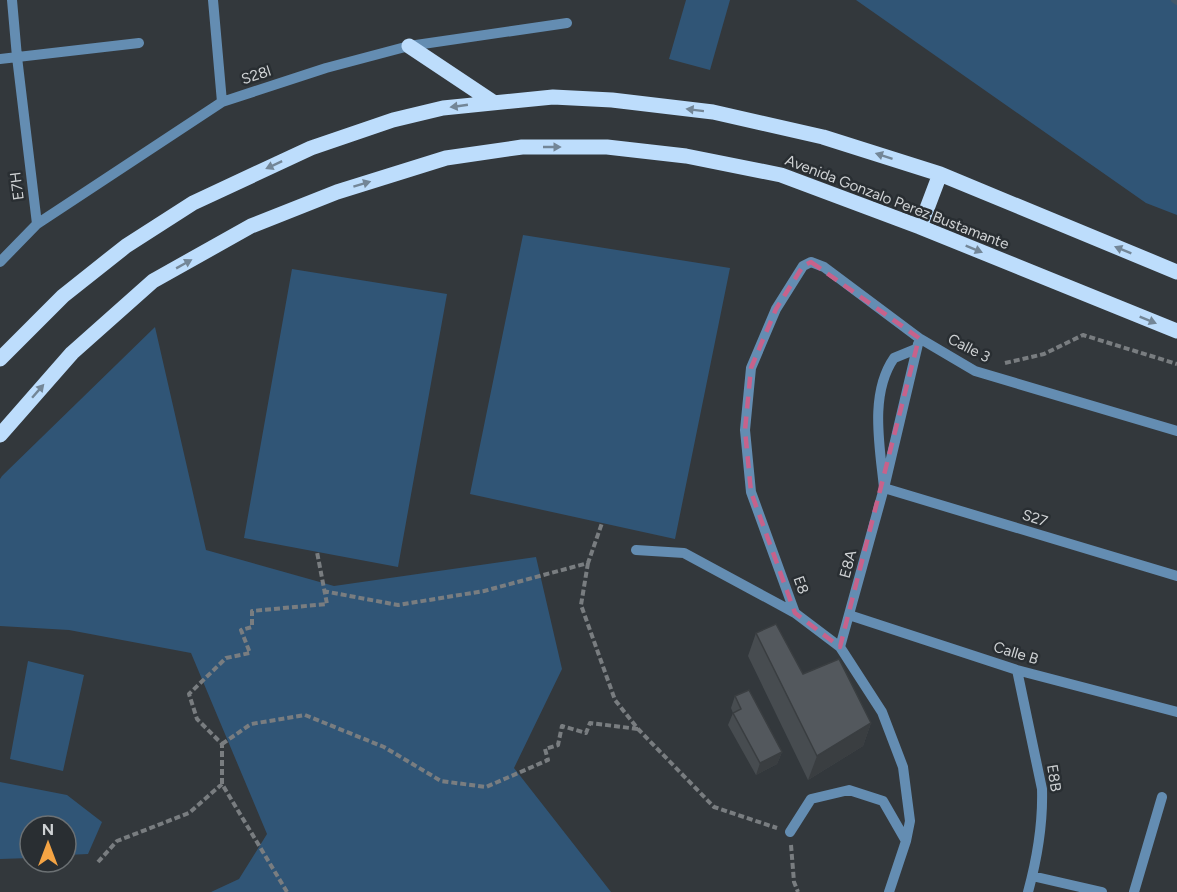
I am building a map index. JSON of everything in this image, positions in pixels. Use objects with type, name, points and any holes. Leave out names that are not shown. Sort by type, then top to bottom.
[{"type":"main road","points":[[409,46],[493,102]]},
{"type":"main road","name":"Avenida Gonzalo Perez Bustamante","points":[[0,359],[63,296],[126,246],[193,203],[311,148],[393,120],[443,108],[553,97],[612,100],[713,112],[823,137],[940,174],[1177,272]]},
{"type":"main road","name":"Avenida Gonzalo Perez Bustamante","points":[[0,435],[72,352],[153,281],[251,226],[337,192],[446,158],[533,147],[607,147],[686,156],[781,175],[920,227],[1177,331]]},
{"type":"main road","points":[[920,227],[940,174]]},
{"type":"street","name":"E7H","points":[[12,0],[37,224]]},
{"type":"street","points":[[213,0],[222,102]]},
{"type":"street","name":"S28l","points":[[0,262],[37,224],[222,102],[326,68],[409,46],[567,23]]},
{"type":"street","points":[[0,59],[139,43]]},
{"type":"street","name":"Calle 3","points":[[803,266],[811,262],[824,267],[919,338],[975,370],[1177,430]]},
{"type":"street","name":"E8","points":[[803,266],[776,309],[751,368],[745,430],[751,492],[795,613],[840,647],[882,712],[903,767],[910,821],[906,841],[889,892]]},
{"type":"street","name":"E8A","points":[[840,647],[884,488],[919,338]]},
{"type":"street","name":"E8A","points":[[884,488],[879,433],[883,379],[894,358],[916,349]]},
{"type":"street","name":"S27","points":[[884,488],[1177,576]]},
{"type":"street","points":[[636,550],[684,553],[795,613]]},
{"type":"street","name":"Calle B","points":[[849,615],[1017,670],[1177,712]]},
{"type":"street","name":"E8B","points":[[1017,670],[1042,789],[1042,806],[1028,892]]},
{"type":"street","points":[[790,832],[811,799],[849,790],[883,801],[906,841]]},
{"type":"street","points":[[1134,892],[1162,797]]},
{"type":"street","points":[[1032,876],[1102,892]]},
{"type":"path","points":[[975,370],[1044,354],[1083,335],[1177,364]]},
{"type":"path","points":[[602,523],[588,563],[581,604],[615,700],[638,729],[714,807],[790,832],[794,882],[798,892]]},
{"type":"path","points":[[287,892],[222,784],[222,744],[197,719],[189,694],[226,658],[250,653],[241,630],[252,627],[252,610],[327,604],[317,552]]},
{"type":"path","points":[[323,591],[398,604],[484,591],[588,563]]},
{"type":"path","points":[[222,744],[251,724],[305,716],[384,747],[441,781],[486,787],[548,760],[545,749],[558,745],[562,726],[586,733],[590,723],[638,729]]},
{"type":"path","points":[[98,862],[117,841],[189,813],[222,784]]},
{"type":"highlighted area","points":[[811,262],[919,338],[840,647],[795,613],[751,492],[745,430],[751,368],[776,309],[803,266]]},
{"type":"shaded area","points":[[686,0],[730,0],[710,70],[669,59]]},
{"type":"shaded area","points":[[856,0],[1177,0],[1177,215],[1146,203]]},
{"type":"shaded area","points":[[523,235],[730,268],[675,539],[470,494]]},
{"type":"shaded area","points":[[292,269],[447,294],[398,567],[244,538]]},
{"type":"shaded area","points":[[155,327],[206,550],[334,586],[536,557],[562,669],[514,768],[611,892],[211,892],[239,879],[267,834],[191,653],[69,630],[0,626],[0,479]]},
{"type":"shaded area","points":[[28,661],[84,675],[63,771],[10,759]]},
{"type":"shaded area","points":[[0,782],[67,795],[102,822],[88,854],[78,854],[78,814],[18,814],[18,858],[0,859]]},
{"type":"building","points":[[776,624],[803,674],[839,659],[871,723],[817,756],[756,633]]},
{"type":"building","points":[[749,690],[782,752],[760,763],[733,713],[741,709],[735,696]]}]
